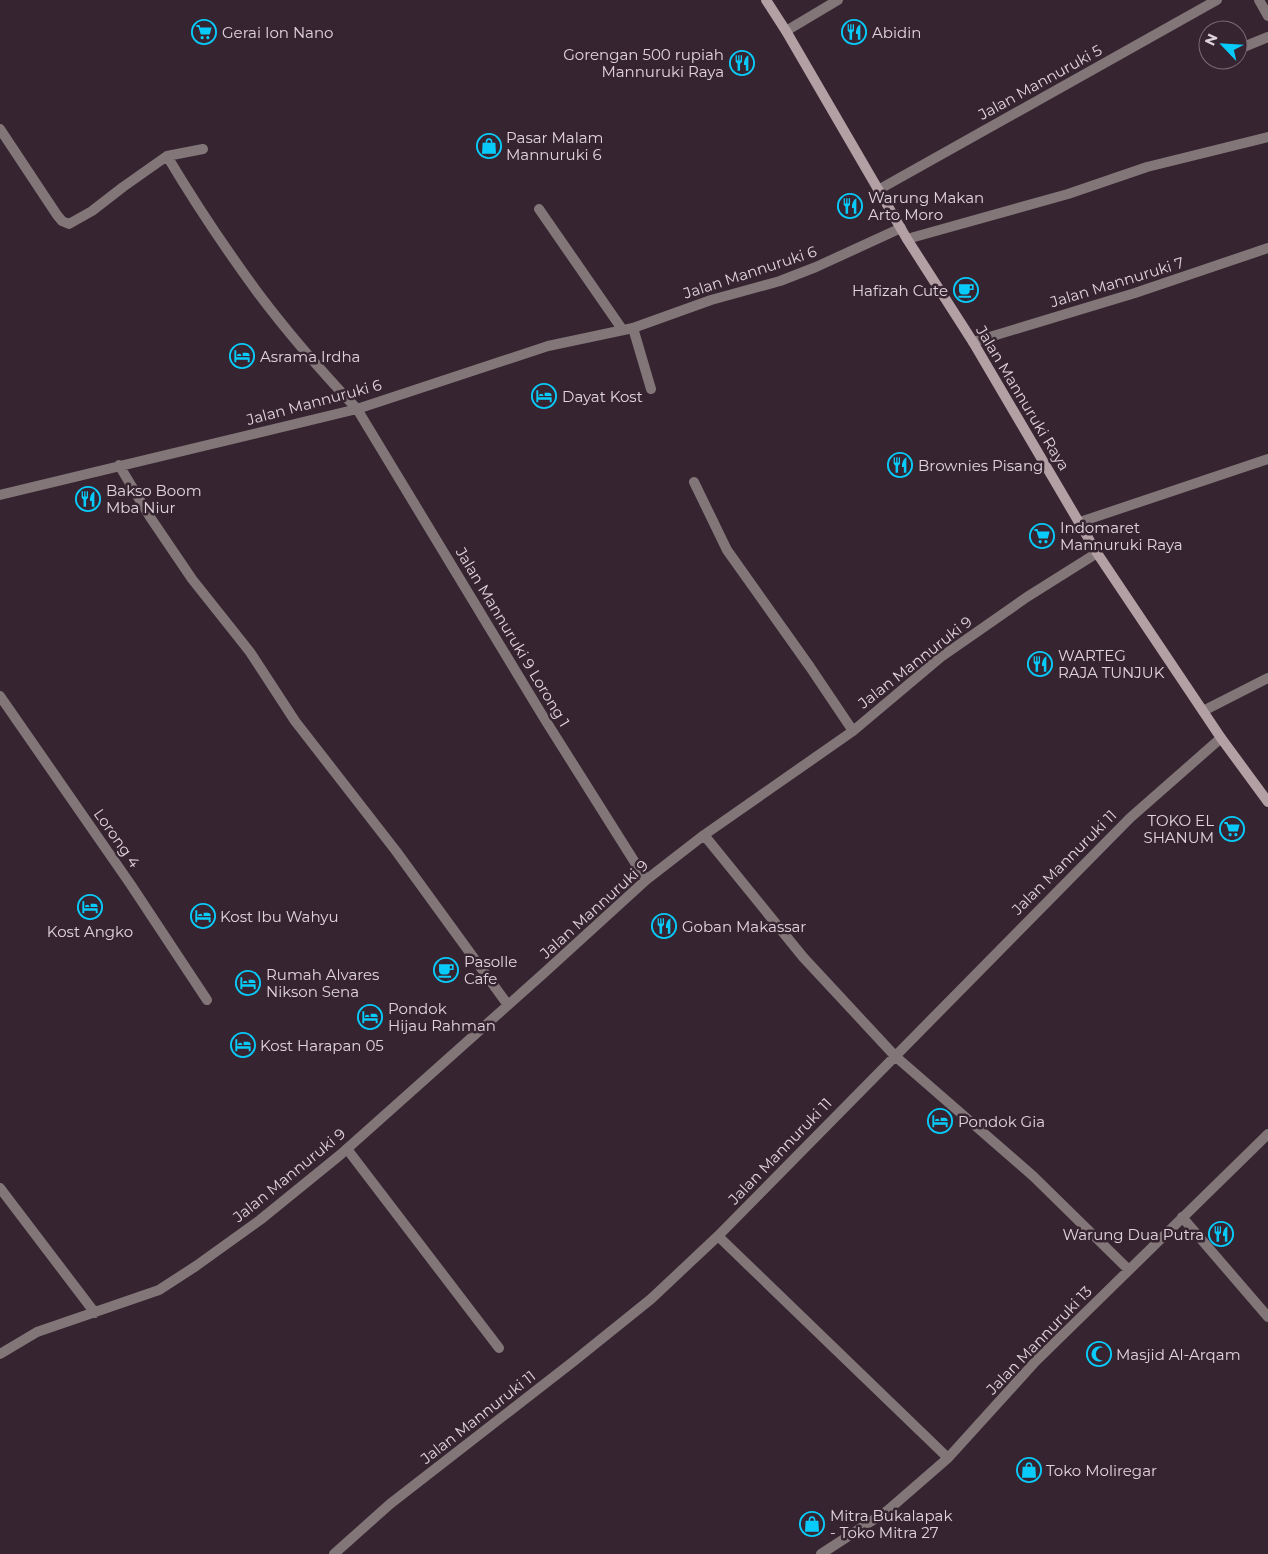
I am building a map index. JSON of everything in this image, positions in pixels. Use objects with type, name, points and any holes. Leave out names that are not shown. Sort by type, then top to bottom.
[{"type":"street","name":"Jalan Mannuruki Raya","points":[[766,0],[907,239],[973,342],[1097,553],[1221,738],[1268,802]]},
{"type":"street","points":[[786,31],[838,0]]},
{"type":"street","name":"Jalan Mannuruki 5","points":[[878,190],[1217,0]]},
{"type":"street","points":[[1259,0],[1268,16]]},
{"type":"street","points":[[1248,45],[1268,37]]},
{"type":"street","points":[[0,129],[56,215],[62,221],[69,224],[92,211],[123,186],[167,156],[203,149]]},
{"type":"street","points":[[907,239],[1068,194],[1147,167],[1268,137]]},
{"type":"street","name":"Jalan Mannuruki 9 Lorong 1","points":[[167,156],[197,206],[258,294],[357,409],[544,718],[646,880]]},
{"type":"street","points":[[539,209],[622,329]]},
{"type":"street","name":"Jalan Mannuruki 6","points":[[0,495],[357,409],[548,346],[633,328],[711,300],[780,281],[816,267],[901,228]]},
{"type":"street","name":"Jalan Mannuruki 7","points":[[973,342],[1135,293],[1268,248]]},
{"type":"street","points":[[633,328],[651,389]]},
{"type":"street","points":[[1080,522],[1268,459]]},
{"type":"street","points":[[119,465],[150,517],[192,579],[250,652],[295,721],[396,851],[508,1004]]},
{"type":"street","points":[[694,482],[727,550],[853,731]]},
{"type":"street","name":"Jalan Mannuruki 9","points":[[95,1313],[159,1290],[260,1220],[347,1148],[646,880],[704,835],[853,731],[941,657],[1027,597],[1097,553]]},
{"type":"street","points":[[1203,711],[1268,678]]},
{"type":"street","name":"Lorong 4","points":[[0,696],[131,885],[207,1000]]},
{"type":"street","name":"Jalan Mannuruki 11","points":[[334,1554],[390,1504],[651,1300],[718,1236],[1130,818],[1221,738]]},
{"type":"street","points":[[704,835],[803,958],[895,1056],[1033,1176],[1129,1270]]},
{"type":"street","name":"Jalan Mannuruki 13","points":[[821,1554],[887,1511],[948,1458],[1035,1362],[1268,1134]]},
{"type":"street","points":[[347,1148],[499,1348]]},
{"type":"street","points":[[0,1188],[95,1313],[37,1332],[0,1354]]},
{"type":"street","points":[[1182,1217],[1268,1316]]},
{"type":"street","points":[[718,1236],[948,1458]]},
{"type":"place","name":"Gerai Ion Nano","points":[[204,32]]},
{"type":"place","name":"Abidin","points":[[854,32]]},
{"type":"place","name":"Gorengan 500 rupiah Mannuruki Raya","points":[[742,63]]},
{"type":"place","name":"Pasar Malam Mannuruki 6","points":[[489,146]]},
{"type":"place","name":"Warung Makan Arto Moro","points":[[850,206]]},
{"type":"place","name":"Hafizah Cute","points":[[966,290]]},
{"type":"place","name":"Asrama Irdha","points":[[242,356]]},
{"type":"place","name":"Dayat Kost","points":[[544,396]]},
{"type":"place","name":"Brownies Pisang","points":[[900,465]]},
{"type":"place","name":"Bakso Boom Mba Niur","points":[[88,499]]},
{"type":"place","name":"Indomaret Mannuruki Raya","points":[[1042,536]]},
{"type":"place","name":"WARTEG RAJA TUNJUK","points":[[1040,664]]},
{"type":"place","name":"TOKO EL SHANUM","points":[[1232,829]]},
{"type":"place","name":"Kost Angko","points":[[90,907]]},
{"type":"place","name":"Kost Ibu Wahyu","points":[[203,916]]},
{"type":"place","name":"Goban Makassar","points":[[664,926]]},
{"type":"place","name":"Pasolle Cafe","points":[[446,970]]},
{"type":"place","name":"Rumah Alvares Nikson Sena","points":[[248,983]]},
{"type":"place","name":"Pondok Hijau Rahman","points":[[370,1017]]},
{"type":"place","name":"Kost Harapan 05","points":[[243,1045]]},
{"type":"place","name":"Pondok Gia","points":[[940,1121]]},
{"type":"place","name":"Warung Dua Putra","points":[[1221,1234]]},
{"type":"place","name":"Masjid Al-Arqam","points":[[1099,1354]]},
{"type":"place","name":"Toko Moliregar","points":[[1029,1470]]},
{"type":"place","name":"Mitra Bukalapak - Toko Mitra 27","points":[[812,1524]]}]
